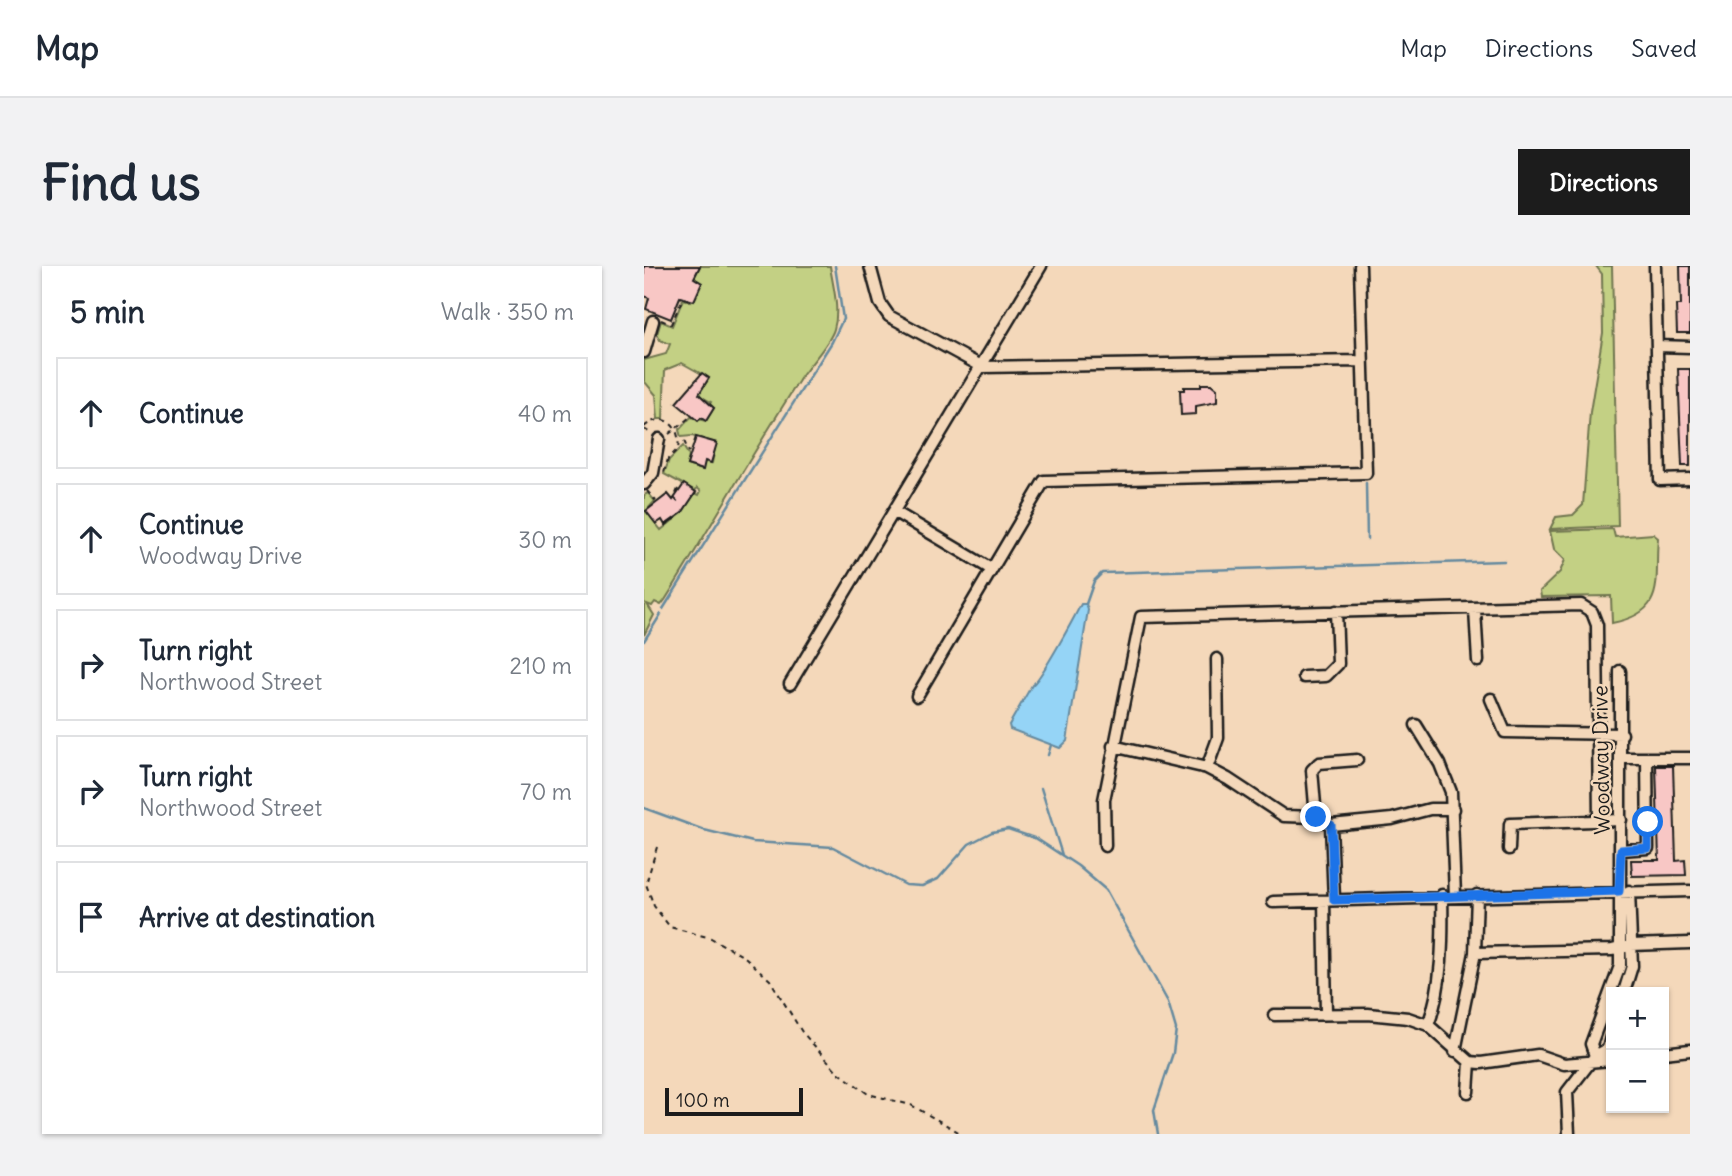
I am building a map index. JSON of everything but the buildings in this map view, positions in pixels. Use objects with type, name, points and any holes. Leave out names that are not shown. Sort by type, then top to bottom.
[{"type":"street","points":[[870,266],[880,303],[889,316],[983,367],[1362,361]]},
{"type":"street","points":[[790,684],[983,367],[1041,266]]},
{"type":"street","points":[[917,696],[1044,481],[1366,473],[1360,266]]},
{"type":"street","points":[[1655,266],[1660,480],[1690,479]]},
{"type":"street","points":[[644,352],[657,320]]},
{"type":"street","points":[[1657,346],[1690,346]]},
{"type":"street","points":[[644,485],[653,473],[659,439]]},
{"type":"street","points":[[895,512],[990,569]]},
{"type":"street","points":[[1105,846],[1104,800],[1141,617],[1475,610],[1581,605],[1592,612],[1597,625],[1599,821]]},
{"type":"street","points":[[1475,610],[1478,661]]},
{"type":"street","points":[[1304,677],[1326,676],[1338,664],[1336,611]]},
{"type":"street","points":[[1206,768],[1218,738],[1217,659]]},
{"type":"street","name":"Woodway Drive","points":[[1620,671],[1621,850],[1624,891]]},
{"type":"street","points":[[1491,699],[1505,732],[1622,734]]},
{"type":"street","points":[[1416,725],[1447,778],[1453,809],[1455,895]]},
{"type":"street","points":[[1113,746],[1206,768],[1284,817],[1316,817],[1331,825],[1392,819],[1430,809],[1453,809]]},
{"type":"street","points":[[1622,758],[1690,758]]},
{"type":"street","points":[[1621,850],[1648,848],[1647,758]]},
{"type":"street","points":[[1316,817],[1312,770],[1319,763],[1357,760]]},
{"type":"street","points":[[1509,849],[1510,824],[1621,820]]},
{"type":"street","points":[[1326,1013],[1331,825]]},
{"type":"street","points":[[1624,891],[1632,966],[1626,987]]},
{"type":"street","points":[[1593,1059],[1591,1044],[1620,966],[1624,891]]},
{"type":"street","points":[[1273,902],[1442,895],[1690,891]]},
{"type":"street","points":[[1428,1025],[1434,1009],[1438,979],[1442,895]]},
{"type":"street","points":[[1455,1051],[1475,953],[1477,895]]},
{"type":"street","points":[[1475,953],[1690,943]]},
{"type":"street","points":[[1274,1015],[1326,1013],[1408,1018],[1428,1025],[1470,1062],[1481,1063],[1538,1055],[1564,1064],[1606,1060]]},
{"type":"street","points":[[1569,1134],[1567,1092],[1593,1059],[1606,1050]]},
{"type":"street","points":[[1669,1052],[1690,1050]]},
{"type":"street","points":[[1468,1092],[1470,1062]]},
{"type":"path","points":[[657,320],[671,324],[683,298]]},
{"type":"path","points":[[659,439],[681,428],[690,417]]},
{"type":"path","points":[[684,441],[689,452]]},
{"type":"path","points":[[644,485],[656,500]]},
{"type":"path","points":[[678,489],[674,498],[680,503]]},
{"type":"path","points":[[666,526],[677,517]]},
{"type":"path","points":[[657,847],[646,884],[654,906],[670,927],[711,938],[746,958],[770,980],[802,1032],[838,1072],[868,1094],[911,1105],[962,1134]]},
{"type":"green space","points":[[700,266],[830,266],[836,321],[828,342],[781,409],[665,600],[661,605],[655,602],[652,606],[647,604],[654,615],[644,635],[644,495],[648,493],[655,501],[646,511],[661,530],[682,513],[695,493],[699,495],[701,491],[697,488],[695,491],[664,474],[669,460],[683,446],[689,456],[687,465],[702,470],[705,461],[712,463],[716,443],[692,436],[681,437],[679,430],[691,417],[706,421],[714,408],[709,405],[711,402],[698,395],[709,378],[682,363],[665,370],[663,419],[658,419],[656,395],[644,381],[644,360],[666,354],[670,344],[660,340],[657,334],[661,321],[672,326],[683,299],[691,302],[700,282],[694,278]]},
{"type":"green space","points":[[1596,266],[1612,266],[1618,526],[1550,529],[1556,517],[1573,515],[1583,505],[1590,412],[1603,333],[1602,274]]},
{"type":"green space","points":[[1613,529],[1615,537],[1653,534],[1658,538],[1654,593],[1650,603],[1642,611],[1612,623],[1611,596],[1541,597],[1540,591],[1560,572],[1565,560],[1554,549],[1550,531]]},
{"type":"water","points":[[1081,604],[1086,604],[1088,610],[1067,741],[1060,748],[1010,729],[1009,725]]},
{"type":"waterway","points":[[663,609],[832,342],[843,319],[835,266]]},
{"type":"waterway","points":[[1366,483],[1367,539]]},
{"type":"waterway","points":[[1086,604],[1094,581],[1102,573],[1504,561]]},
{"type":"waterway","points":[[644,641],[661,614]]},
{"type":"waterway","points":[[1048,755],[1051,745]]},
{"type":"waterway","points":[[1041,788],[1062,855]]},
{"type":"waterway","points":[[644,808],[704,830],[753,842],[833,847],[906,885],[922,886],[938,879],[969,844],[992,832],[1008,829],[1037,839],[1078,866],[1106,890],[1168,1002],[1176,1029],[1173,1053],[1154,1110],[1158,1134]]},
{"type":"route","points":[[1316,817],[1331,825],[1334,900],[1619,891],[1621,850],[1648,848],[1648,822]]}]
